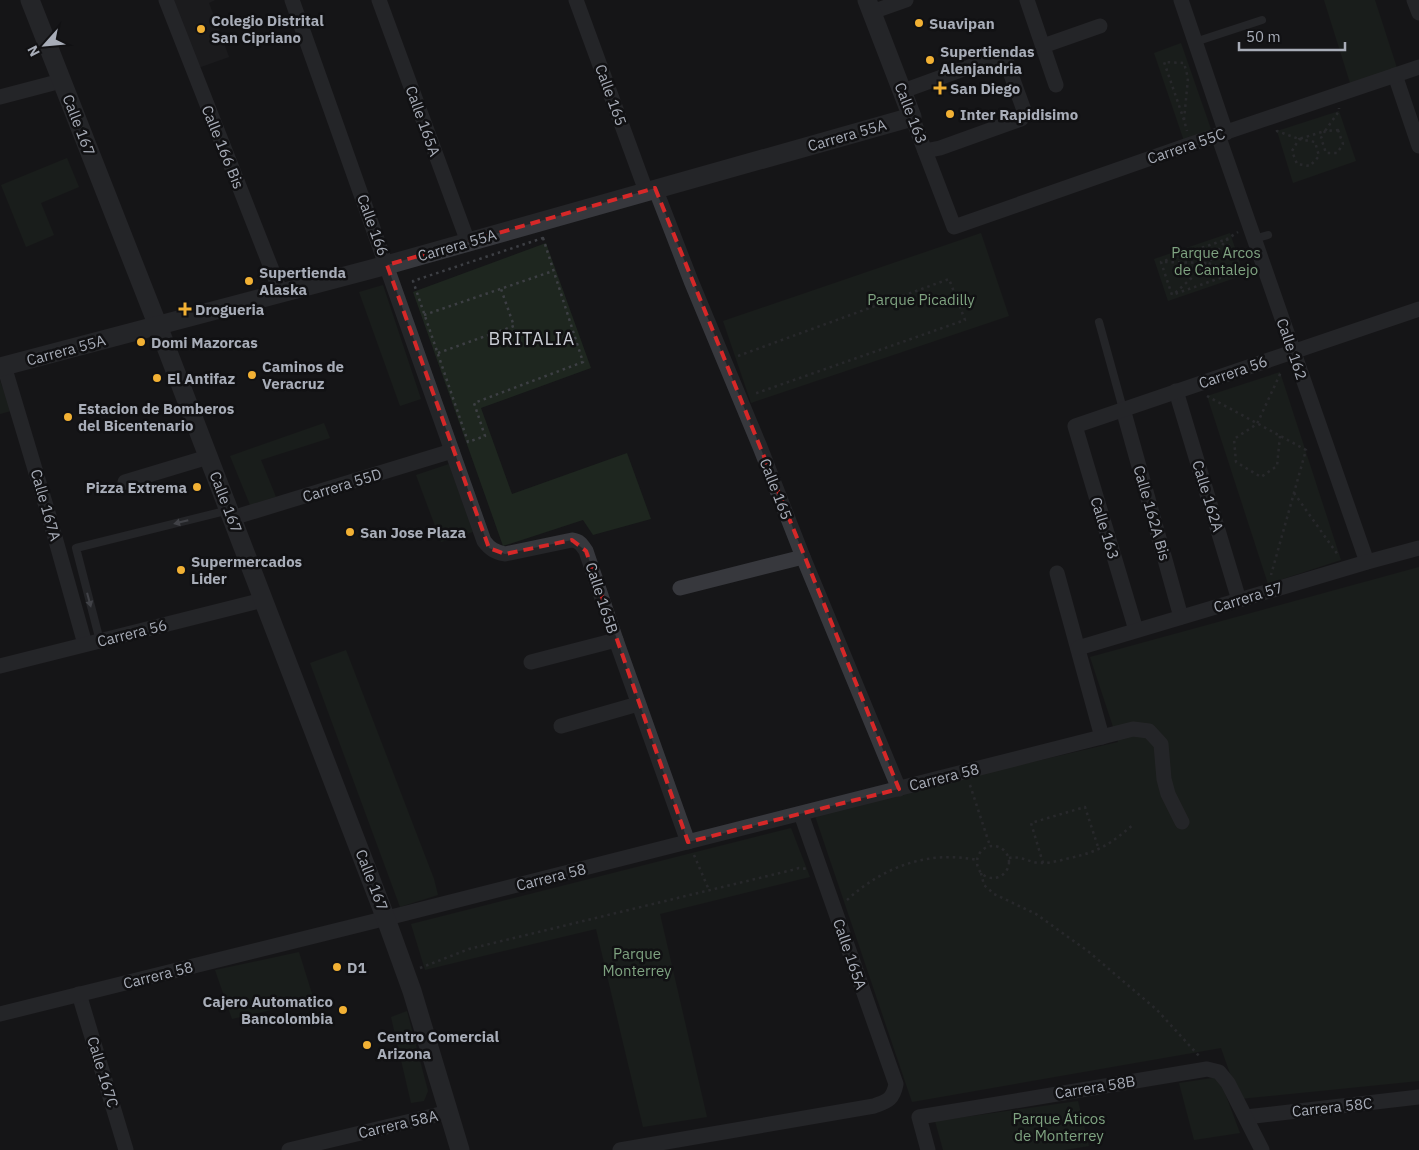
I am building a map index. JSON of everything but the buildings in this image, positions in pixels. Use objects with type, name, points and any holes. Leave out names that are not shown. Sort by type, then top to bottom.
[{"type":"street","name":"Calle 167","points":[[30,0],[158,326],[386,919],[412,991],[460,1150]]},
{"type":"street","name":"Calle 166 Bis","points":[[166,0],[281,294]]},
{"type":"street","name":"Calle 166","points":[[292,0],[452,451]]},
{"type":"street","name":"Calle 165A","points":[[379,0],[468,242]]},
{"type":"street","name":"Calle 165","points":[[576,0],[651,190],[691,280],[899,788]]},
{"type":"street","points":[[870,6],[906,0]]},
{"type":"street","points":[[1027,0],[1056,85]]},
{"type":"street","name":"Calle 162","points":[[1181,0],[1222,134],[1261,237],[1293,352],[1367,562]]},
{"type":"street","points":[[1414,0],[1419,13]]},
{"type":"street","name":"Calle 163","points":[[870,6],[954,227]]},
{"type":"street","points":[[1043,46],[1100,26]]},
{"type":"street","points":[[902,91],[1000,56],[1004,58],[1025,113],[1022,119],[925,152]]},
{"type":"street","name":"Carrera 55C","points":[[954,227],[1419,67]]},
{"type":"street","points":[[1395,75],[1419,146]]},
{"type":"street","points":[[0,97],[61,81]]},
{"type":"street","name":"Carrera 55A","points":[[2,367],[387,265],[912,117]]},
{"type":"street","name":"Carrera 56","points":[[1075,426],[1419,309]]},
{"type":"street","name":"Calle 167A","points":[[2,367],[49,516],[85,644]]},
{"type":"street","name":"Calle 162A","points":[[1176,391],[1240,600]]},
{"type":"street","name":"Calle 162A Bis","points":[[1123,409],[1181,617]]},
{"type":"street","name":"Calle 163","points":[[1075,426],[1136,630]]},
{"type":"street","name":"Carrera 55D","points":[[230,514],[452,451]]},
{"type":"street","name":"Calle 165B","points":[[452,451],[484,541],[489,548],[505,554],[572,540],[582,544],[688,842]]},
{"type":"street","points":[[125,482],[208,457]]},
{"type":"street","name":"Carrera 57","points":[[1078,648],[1419,548]]},
{"type":"street","points":[[680,588],[803,557]]},
{"type":"street","points":[[1057,573],[1102,737]]},
{"type":"street","name":"Carrera 56","points":[[0,666],[263,600]]},
{"type":"street","points":[[531,662],[616,640]]},
{"type":"street","points":[[561,726],[638,704]]},
{"type":"street","name":"Carrera 58","points":[[0,1014],[386,919],[1133,728],[1149,730],[1161,744],[1164,779],[1168,794],[1182,822]]},
{"type":"street","name":"Calle 165A","points":[[620,1150],[874,1106],[886,1102],[894,1094],[896,1084],[801,814]]},
{"type":"street","name":"Calle 167C","points":[[79,994],[126,1150]]},
{"type":"street","points":[[1207,1069],[1219,1072],[1228,1083],[1262,1150]]},
{"type":"street","name":"Carrera 58B","points":[[928,1150],[919,1116],[1207,1069]]},
{"type":"street","name":"Carrera 58C","points":[[1246,1117],[1419,1097]]},
{"type":"street","name":"Carrera 58A","points":[[289,1150],[449,1112]]},
{"type":"lane","points":[[1195,42],[1262,20]]},
{"type":"lane","points":[[1099,322],[1123,409]]},
{"type":"lane","points":[[100,641],[76,548],[230,514]]},
{"type":"path","points":[[1184,120],[1188,78],[1184,63],[1164,62],[1191,144]]},
{"type":"path","points":[[1277,131],[1299,139],[1315,142],[1319,156],[1310,166],[1297,164],[1292,151],[1299,139],[1325,131],[1338,130],[1343,144],[1337,153],[1326,153],[1321,138],[1325,131],[1339,111]]},
{"type":"path","points":[[543,238],[583,362],[474,403],[485,436],[468,442],[424,315],[413,281],[543,238]]},
{"type":"path","points":[[1161,262],[1227,239]]},
{"type":"path","points":[[1172,294],[1208,262],[1227,239]]},
{"type":"path","points":[[1227,239],[1238,272]]},
{"type":"path","points":[[1161,262],[1208,262],[1238,272]]},
{"type":"path","points":[[1161,262],[1172,294]]},
{"type":"path","points":[[424,315],[553,271]]},
{"type":"path","points":[[1172,294],[1238,272]]},
{"type":"path","points":[[741,364],[738,356],[949,279],[965,320],[753,394]]},
{"type":"path","points":[[438,353],[514,326],[501,289]]},
{"type":"path","points":[[1280,372],[1257,424],[1234,439],[1236,462],[1261,477],[1277,466],[1280,436]]},
{"type":"path","points":[[1202,383],[1207,396],[1306,450],[1268,584],[1271,591]]},
{"type":"path","points":[[1294,494],[1341,560]]},
{"type":"path","points":[[965,772],[990,846]]},
{"type":"path","points":[[1043,863],[1031,823],[1086,807],[1099,850]]},
{"type":"path","points":[[1009,858],[1015,856],[1043,863],[1085,855],[1099,850],[1134,824]]},
{"type":"path","points":[[688,842],[709,890]]},
{"type":"path","points":[[981,873],[987,877],[994,878],[1007,872],[1010,865],[1005,850],[998,846],[990,846],[983,849],[979,854],[977,860],[978,867],[984,885],[994,894],[1036,914],[1089,952],[1158,1010],[1198,1053],[1207,1069]]},
{"type":"path","points":[[835,911],[855,892],[880,874],[915,861],[938,856],[977,860]]},
{"type":"path","points":[[417,969],[469,949],[709,890],[799,868],[813,872]]},
{"type":"highlighted area","points":[[655,188],[899,789],[688,842],[586,551],[572,540],[505,554],[489,548],[387,265]]},
{"type":"shaded area","name":"Colegio Distrital San Cipriano","points":[[172,0],[215,0],[209,3],[229,57],[198,68]]},
{"type":"green space","points":[[1324,0],[1375,0],[1397,68],[1350,83]]},
{"type":"green space","points":[[1181,43],[1212,132],[1184,141],[1154,53]]},
{"type":"green space","points":[[1339,111],[1356,161],[1293,183],[1277,131]]},
{"type":"green space","points":[[67,158],[79,187],[41,203],[54,235],[26,247],[1,185]]},
{"type":"green space","name":"Parque Picadilly","points":[[981,233],[1009,316],[751,403],[723,321]]},
{"type":"green space","name":"Parque Arcos de Cantalejo","points":[[1230,233],[1244,275],[1168,301],[1154,259]]},
{"type":"green space","points":[[546,243],[591,368],[481,408],[512,494],[627,453],[651,519],[593,535],[583,520],[503,546],[413,292]]},
{"type":"green space","points":[[383,285],[421,399],[400,406],[359,292]]},
{"type":"green space","points":[[1280,372],[1341,560],[1268,584],[1207,396]]},
{"type":"green space","points":[[0,380],[11,411],[0,414]]},
{"type":"green space","points":[[324,423],[330,438],[261,460],[276,497],[250,505],[230,456]]},
{"type":"green space","points":[[449,464],[473,532],[441,542],[416,475]]},
{"type":"green space","points":[[1419,567],[1419,1081],[1239,1099],[1221,1048],[912,1102],[814,813],[1118,742],[1090,657]]},
{"type":"green space","points":[[346,650],[434,879],[438,895],[400,907],[310,663]]},
{"type":"green space","name":"Parque Monterrey","points":[[791,828],[810,877],[660,914],[707,1117],[643,1127],[596,929],[425,970],[411,924]]},
{"type":"green space","points":[[299,952],[314,1000],[232,1019],[215,970]]},
{"type":"green space","points":[[407,1011],[428,1091],[424,1101],[411,1103],[391,1017]]},
{"type":"green space","points":[[1219,1077],[1240,1133],[1194,1140],[1179,1083]]},
{"type":"green space","name":"Parque Áticos de Monterrey","points":[[1078,1101],[1089,1146],[1065,1150],[943,1150],[935,1121]]},
{"type":"place","name":"Suavipan","points":[[919,23]]},
{"type":"place","name":"Colegio Distrital San Cipriano","points":[[201,29]]},
{"type":"place","name":"Supertiendas Alenjandria","points":[[930,60]]},
{"type":"place","name":"San Diego","points":[[940,88]]},
{"type":"place","name":"Inter Rapidisimo","points":[[950,114]]},
{"type":"place","name":"Supertienda Alaska","points":[[249,281]]},
{"type":"place","name":"Drogueria","points":[[185,309]]},
{"type":"place","name":"Domi Mazorcas","points":[[141,342]]},
{"type":"place","name":"Caminos de Veracruz","points":[[252,375]]},
{"type":"place","name":"El Antifaz","points":[[157,378]]},
{"type":"place","name":"Estacion de Bomberos del Bicentenario","points":[[68,417]]},
{"type":"place","name":"Pizza Extrema","points":[[197,487]]},
{"type":"place","name":"San Jose Plaza","points":[[350,532]]},
{"type":"place","name":"Supermercados Lider","points":[[181,570]]},
{"type":"place","name":"D1","points":[[337,967]]},
{"type":"place","name":"Cajero Automatico Bancolombia","points":[[343,1010]]},
{"type":"place","name":"Centro Comercial Arizona","points":[[367,1045]]},
{"type":"district","name":"BRITALIA","points":[[532,338]]}]
